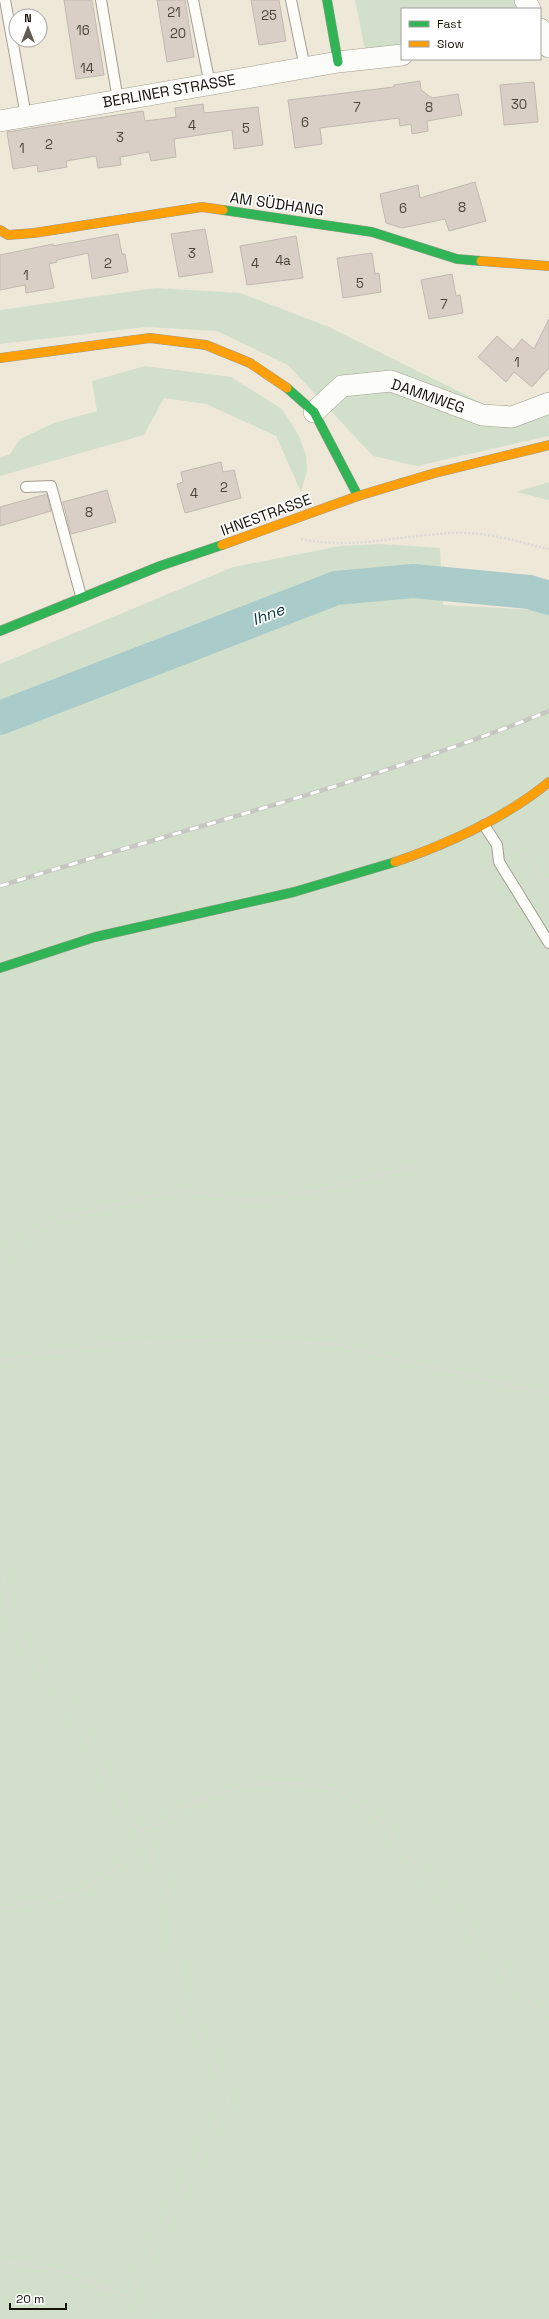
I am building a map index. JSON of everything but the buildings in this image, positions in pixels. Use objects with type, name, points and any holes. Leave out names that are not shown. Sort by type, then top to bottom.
[{"type":"main road","points":[[327,0],[338,62]]},
{"type":"main road","name":"AM SÜDHANG","points":[[0,230],[8,235],[34,233],[202,207],[372,232],[457,259],[549,266]]},
{"type":"main road","points":[[0,358],[150,338],[206,345],[250,362],[292,391],[314,412],[358,496]]},
{"type":"main road","name":"IHNESTRASSE","points":[[0,631],[81,596],[160,566],[273,528],[358,496],[435,473],[549,445]]},
{"type":"main road","points":[[0,968],[49,951],[126,930],[309,889],[384,868],[434,848],[484,825],[520,804],[549,782]]},
{"type":"street","points":[[541,31],[549,47]]},
{"type":"street","name":"BERLINER STRASSE","points":[[0,121],[338,62],[401,55]]},
{"type":"street","name":"DAMMWEG","points":[[314,412],[342,386],[391,381],[482,415],[512,417],[549,403]]},
{"type":"lane","points":[[5,0],[26,116]]},
{"type":"lane","points":[[101,0],[118,100]]},
{"type":"lane","points":[[193,0],[210,84]]},
{"type":"lane","points":[[291,0],[305,68]]},
{"type":"lane","points":[[26,487],[51,486],[81,596]]},
{"type":"lane","points":[[484,825],[497,845],[499,862],[549,943]]},
{"type":"path","points":[[273,528],[292,537],[309,541],[355,544],[454,532],[502,537],[549,549]]},
{"type":"path","points":[[497,845],[518,850],[549,881]]},
{"type":"path","points":[[0,1261],[8,1248],[57,1219],[181,1190],[257,1201],[328,1189],[414,1166],[416,1169]]},
{"type":"path","points":[[0,1361],[112,1343],[247,1340],[333,1344],[549,1394]]},
{"type":"path","points":[[0,1566],[14,1625],[36,1660],[66,1701],[92,1747],[126,1816],[135,1827],[141,1829],[162,1822],[196,1802],[218,1793],[256,1786],[296,1783],[333,1789],[372,1810],[549,2025]]},
{"type":"path","points":[[0,1909],[77,1894],[105,1876],[127,1859],[141,1829]]},
{"type":"path","points":[[128,2297],[230,2097],[206,2048],[183,2010],[177,1967],[173,1907],[141,1829]]},
{"type":"path","points":[[0,2262],[14,2262],[70,2273],[128,2297],[154,2319]]},
{"type":"green space","points":[[355,0],[519,0],[523,8],[401,8],[401,50],[365,49]]},
{"type":"green space","points":[[156,288],[240,293],[329,327],[486,405],[549,412],[549,436],[417,466],[373,456],[288,365],[217,331],[146,327],[0,344],[0,310]]},
{"type":"green space","points":[[145,366],[231,377],[282,409],[298,434],[306,455],[307,471],[301,492],[276,436],[206,404],[164,398],[144,435],[0,476],[0,458],[10,454],[20,439],[54,423],[97,411],[92,381]]},
{"type":"green space","points":[[549,482],[549,500],[516,492]]},
{"type":"green space","points":[[381,544],[440,548],[443,605],[537,610],[549,613],[549,2319],[0,2319],[0,664],[233,567],[340,546]]},
{"type":"waterway","name":"Ihne","points":[[0,718],[336,588],[413,581],[529,592],[549,598]]},
{"type":"railway","points":[[0,886],[345,783],[414,761],[549,711]]},
{"type":"traffic: fast","points":[[327,0],[338,62]]},
{"type":"traffic: fast","points":[[223,210],[372,232],[457,259],[481,261]]},
{"type":"traffic: fast","points":[[287,388],[314,412],[358,496]]},
{"type":"traffic: fast","points":[[0,631],[160,566],[222,545]]},
{"type":"traffic: fast","points":[[0,968],[95,937],[294,892],[395,862]]},
{"type":"traffic: slow","points":[[0,230],[8,235],[34,233],[202,207],[223,210]]},
{"type":"traffic: slow","points":[[481,261],[549,266]]},
{"type":"traffic: slow","points":[[0,358],[150,338],[206,345],[250,363],[287,388]]},
{"type":"traffic: slow","points":[[222,545],[358,496],[435,473],[549,445]]},
{"type":"traffic: slow","points":[[395,862],[436,847],[476,829],[514,807],[549,782]]}]
